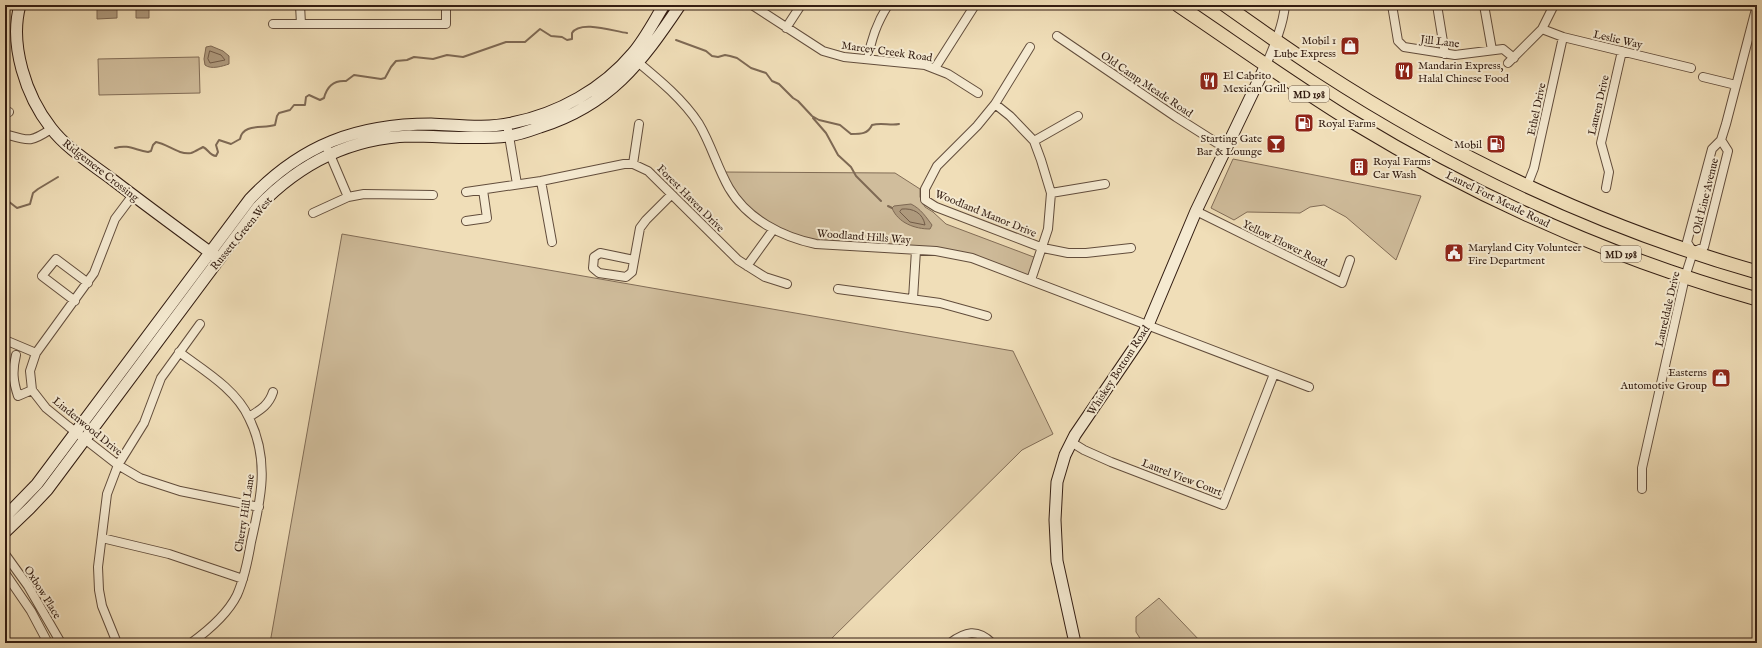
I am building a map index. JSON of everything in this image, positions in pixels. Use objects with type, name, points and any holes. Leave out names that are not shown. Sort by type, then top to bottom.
[{"type":"main road","name":"Laurel Fort Meade Road","points":[[1178,5],[1352,122],[1404,152],[1462,182],[1562,230],[1686,278],[1757,299]]},
{"type":"main road","name":"MD 198","points":[[1224,5],[1319,70],[1416,129],[1471,159],[1527,186],[1629,230],[1757,272]]},
{"type":"street","name":"Ridgemere Crossing","points":[[20,5],[18,40],[23,73],[36,105],[51,129],[76,152],[219,259]]},
{"type":"street","points":[[300,5],[301,24]]},
{"type":"street","points":[[273,24],[446,24],[446,5]]},
{"type":"street","name":"Russett Green West","points":[[5,517],[37,484],[250,199],[282,168],[325,144],[380,127],[405,124],[489,126],[507,124],[550,112],[584,95],[635,59],[664,5]]},
{"type":"street","name":"Russett Green West","points":[[5,532],[43,494],[219,259],[268,197],[291,177],[330,154],[348,146],[390,137],[508,136],[555,122],[598,100],[615,87],[635,59],[680,5]]},
{"type":"street","name":"Marcey Creek Road","points":[[752,5],[823,51],[844,57],[925,65],[935,68],[978,93]]},
{"type":"street","points":[[786,28],[801,5]]},
{"type":"street","points":[[868,59],[871,38],[876,25],[888,5]]},
{"type":"street","points":[[935,68],[975,5]]},
{"type":"street","points":[[1266,65],[1276,40],[1284,14],[1285,5]]},
{"type":"street","name":"Jill Lane","points":[[1392,5],[1400,44],[1404,47],[1455,55],[1503,49],[1511,60],[1542,28],[1554,5]]},
{"type":"street","points":[[1437,5],[1445,54]]},
{"type":"street","points":[[1484,5],[1492,50]]},
{"type":"street","name":"Old Line Avenue","points":[[1721,140],[1728,151],[1704,247],[1693,252],[1687,242],[1712,149],[1721,140],[1757,5]]},
{"type":"street","name":"Leslie Way","points":[[1542,28],[1563,37],[1691,68]]},
{"type":"street","name":"Old Camp Meade Road","points":[[1057,36],[1176,117],[1217,143],[1226,146]]},
{"type":"street","name":"Ethel Drive","points":[[1527,186],[1534,168],[1563,37]]},
{"type":"street","name":"Woodland Manor Drive","points":[[1030,47],[995,104],[977,126],[937,166],[925,189],[925,200],[936,207],[1044,248],[1086,254],[1131,248]]},
{"type":"street","name":"Lauren Drive","points":[[1606,188],[1609,172],[1601,143],[1622,51]]},
{"type":"street","name":"Woodland Hills Way","points":[[635,59],[689,111],[699,124],[729,189],[751,213],[773,230],[802,241],[816,244],[936,251],[972,258],[1148,325]]},
{"type":"street","name":"Whiskey Bottom Road","points":[[1075,643],[1058,573],[1055,520],[1057,482],[1071,442],[1141,338],[1148,325],[1196,211],[1266,65]]},
{"type":"street","points":[[1703,77],[1736,85]]},
{"type":"street","points":[[995,104],[1010,116],[1034,141],[1051,193],[1048,229],[1044,248],[1031,280]]},
{"type":"street","points":[[1034,141],[1078,116]]},
{"type":"street","points":[[507,124],[517,184]]},
{"type":"street","points":[[466,192],[541,181],[624,164],[633,164],[639,124]]},
{"type":"street","points":[[5,134],[25,140],[32,140],[51,129]]},
{"type":"street","points":[[325,144],[348,197]]},
{"type":"street","name":"Forest Haven Drive","points":[[633,164],[648,171],[728,251],[747,266],[765,277],[786,284]]},
{"type":"street","points":[[541,181],[552,242]]},
{"type":"street","points":[[1051,193],[1105,184]]},
{"type":"street","points":[[466,221],[487,218],[483,190]]},
{"type":"street","points":[[313,213],[348,197],[382,193],[433,195]]},
{"type":"street","points":[[634,260],[600,253],[594,257],[593,268],[599,273],[626,277],[632,272],[640,228],[671,194]]},
{"type":"street","points":[[16,355],[13,374],[14,384],[18,396],[32,390],[30,371],[36,353],[88,284],[99,262],[115,219],[133,195]]},
{"type":"street","name":"Yellow Flower Road","points":[[1196,211],[1342,283],[1350,260]]},
{"type":"street","points":[[747,266],[773,230]]},
{"type":"street","points":[[913,299],[916,250]]},
{"type":"street","name":"Laureldale Drive","points":[[1642,489],[1642,468],[1693,252]]},
{"type":"street","points":[[75,301],[42,276],[56,259],[88,284]]},
{"type":"street","points":[[838,289],[940,303],[987,316]]},
{"type":"street","points":[[117,643],[102,606],[99,590],[98,567],[107,494],[118,465],[144,423],[161,378],[200,324]]},
{"type":"street","points":[[1148,325],[1309,387]]},
{"type":"street","points":[[5,340],[36,353]]},
{"type":"street","name":"Cherry Hill Lane","points":[[179,352],[230,392],[249,417],[260,451],[263,469],[259,507],[243,579],[236,596],[224,613],[210,628],[191,643]]},
{"type":"street","name":"Laurel View Court","points":[[1071,442],[1084,450],[1111,462],[1223,505],[1274,374]]},
{"type":"street","name":"Lindenwood Drive","points":[[32,390],[46,408],[84,440],[118,465],[140,478],[180,491],[259,507]]},
{"type":"street","points":[[249,417],[269,402],[273,392]]},
{"type":"street","points":[[102,538],[169,554],[243,579]]},
{"type":"street","name":"Oxbow Place","points":[[5,554],[28,586],[61,643]]},
{"type":"street","name":"Oxbow Place","points":[[5,573],[24,600],[48,643]]},
{"type":"street","points":[[950,643],[968,633],[974,633],[982,635],[992,643]]},
{"type":"shaded area","points":[[199,57],[200,93],[99,95],[98,59]]},
{"type":"shaded area","points":[[1233,159],[1421,196],[1396,260],[1346,217],[1324,205],[1310,207],[1300,213],[1247,212],[1234,220],[1211,208]]},
{"type":"shaded area","points":[[721,172],[895,173],[920,189],[920,197],[925,207],[946,224],[1039,259],[1031,280],[972,258],[802,241],[751,213]]},
{"type":"shaded area","points":[[342,234],[1013,351],[1053,434],[1022,450],[827,643],[270,643]]},
{"type":"shaded area","points":[[1159,598],[1202,643],[1143,643],[1136,632],[1136,617]]},
{"type":"water","points":[[97,5],[117,5],[117,18],[97,19]]},
{"type":"water","points":[[136,7],[149,7],[149,18],[136,18]]},
{"type":"water","points":[[211,46],[223,51],[229,56],[229,64],[220,67],[210,67],[205,65],[204,59],[206,47]]},
{"type":"water","points":[[911,204],[928,219],[932,225],[930,229],[919,228],[908,224],[898,218],[892,208],[894,206]]},
{"type":"waterway","points":[[115,148],[128,147],[148,152],[151,151],[156,142],[177,151],[186,153],[192,153],[203,147],[212,155],[216,156],[218,152],[216,145],[219,140],[231,144],[240,139],[242,134],[249,129],[275,125],[279,113],[290,110],[294,105],[305,105],[306,97],[309,95],[320,100],[324,98],[329,87],[335,83],[346,81],[354,75],[381,79],[385,78],[396,61],[407,60],[414,57],[433,59],[447,55],[463,57],[506,42],[525,42],[540,29],[551,36],[562,37],[567,40],[572,39],[572,33],[576,29],[582,27],[597,27],[627,33]]},
{"type":"waterway","points":[[676,40],[706,51],[712,56],[718,57],[725,55],[737,58],[751,68],[766,73],[772,81],[779,84],[812,116],[819,120],[840,125],[851,134],[864,133],[872,125],[876,124],[899,124]]},
{"type":"waterway","points":[[813,118],[826,133],[838,155],[851,167],[856,176],[881,201]]},
{"type":"waterway","points":[[5,208],[6,202],[8,201],[17,208],[30,204],[33,193],[58,177]]},
{"type":"waterway","points":[[888,206],[892,208]]},
{"type":"place","name":"Mobil 1 Lube Express","points":[[1350,46]]},
{"type":"place","name":"Mandarin Express, Halal Chinese Food","points":[[1404,71]]},
{"type":"place","name":"El Cabrito Mexican Grill","points":[[1209,81]]},
{"type":"place","name":"Royal Farms","points":[[1304,123]]},
{"type":"place","name":"Starting Gate Bar & Lounge","points":[[1276,144]]},
{"type":"place","name":"Mobil","points":[[1496,144]]},
{"type":"place","name":"Royal Farms Car Wash","points":[[1359,167]]},
{"type":"place","name":"Maryland City Volunteer Fire Department","points":[[1454,253]]},
{"type":"place","name":"Easterns Automotive Group","points":[[1721,378]]}]
